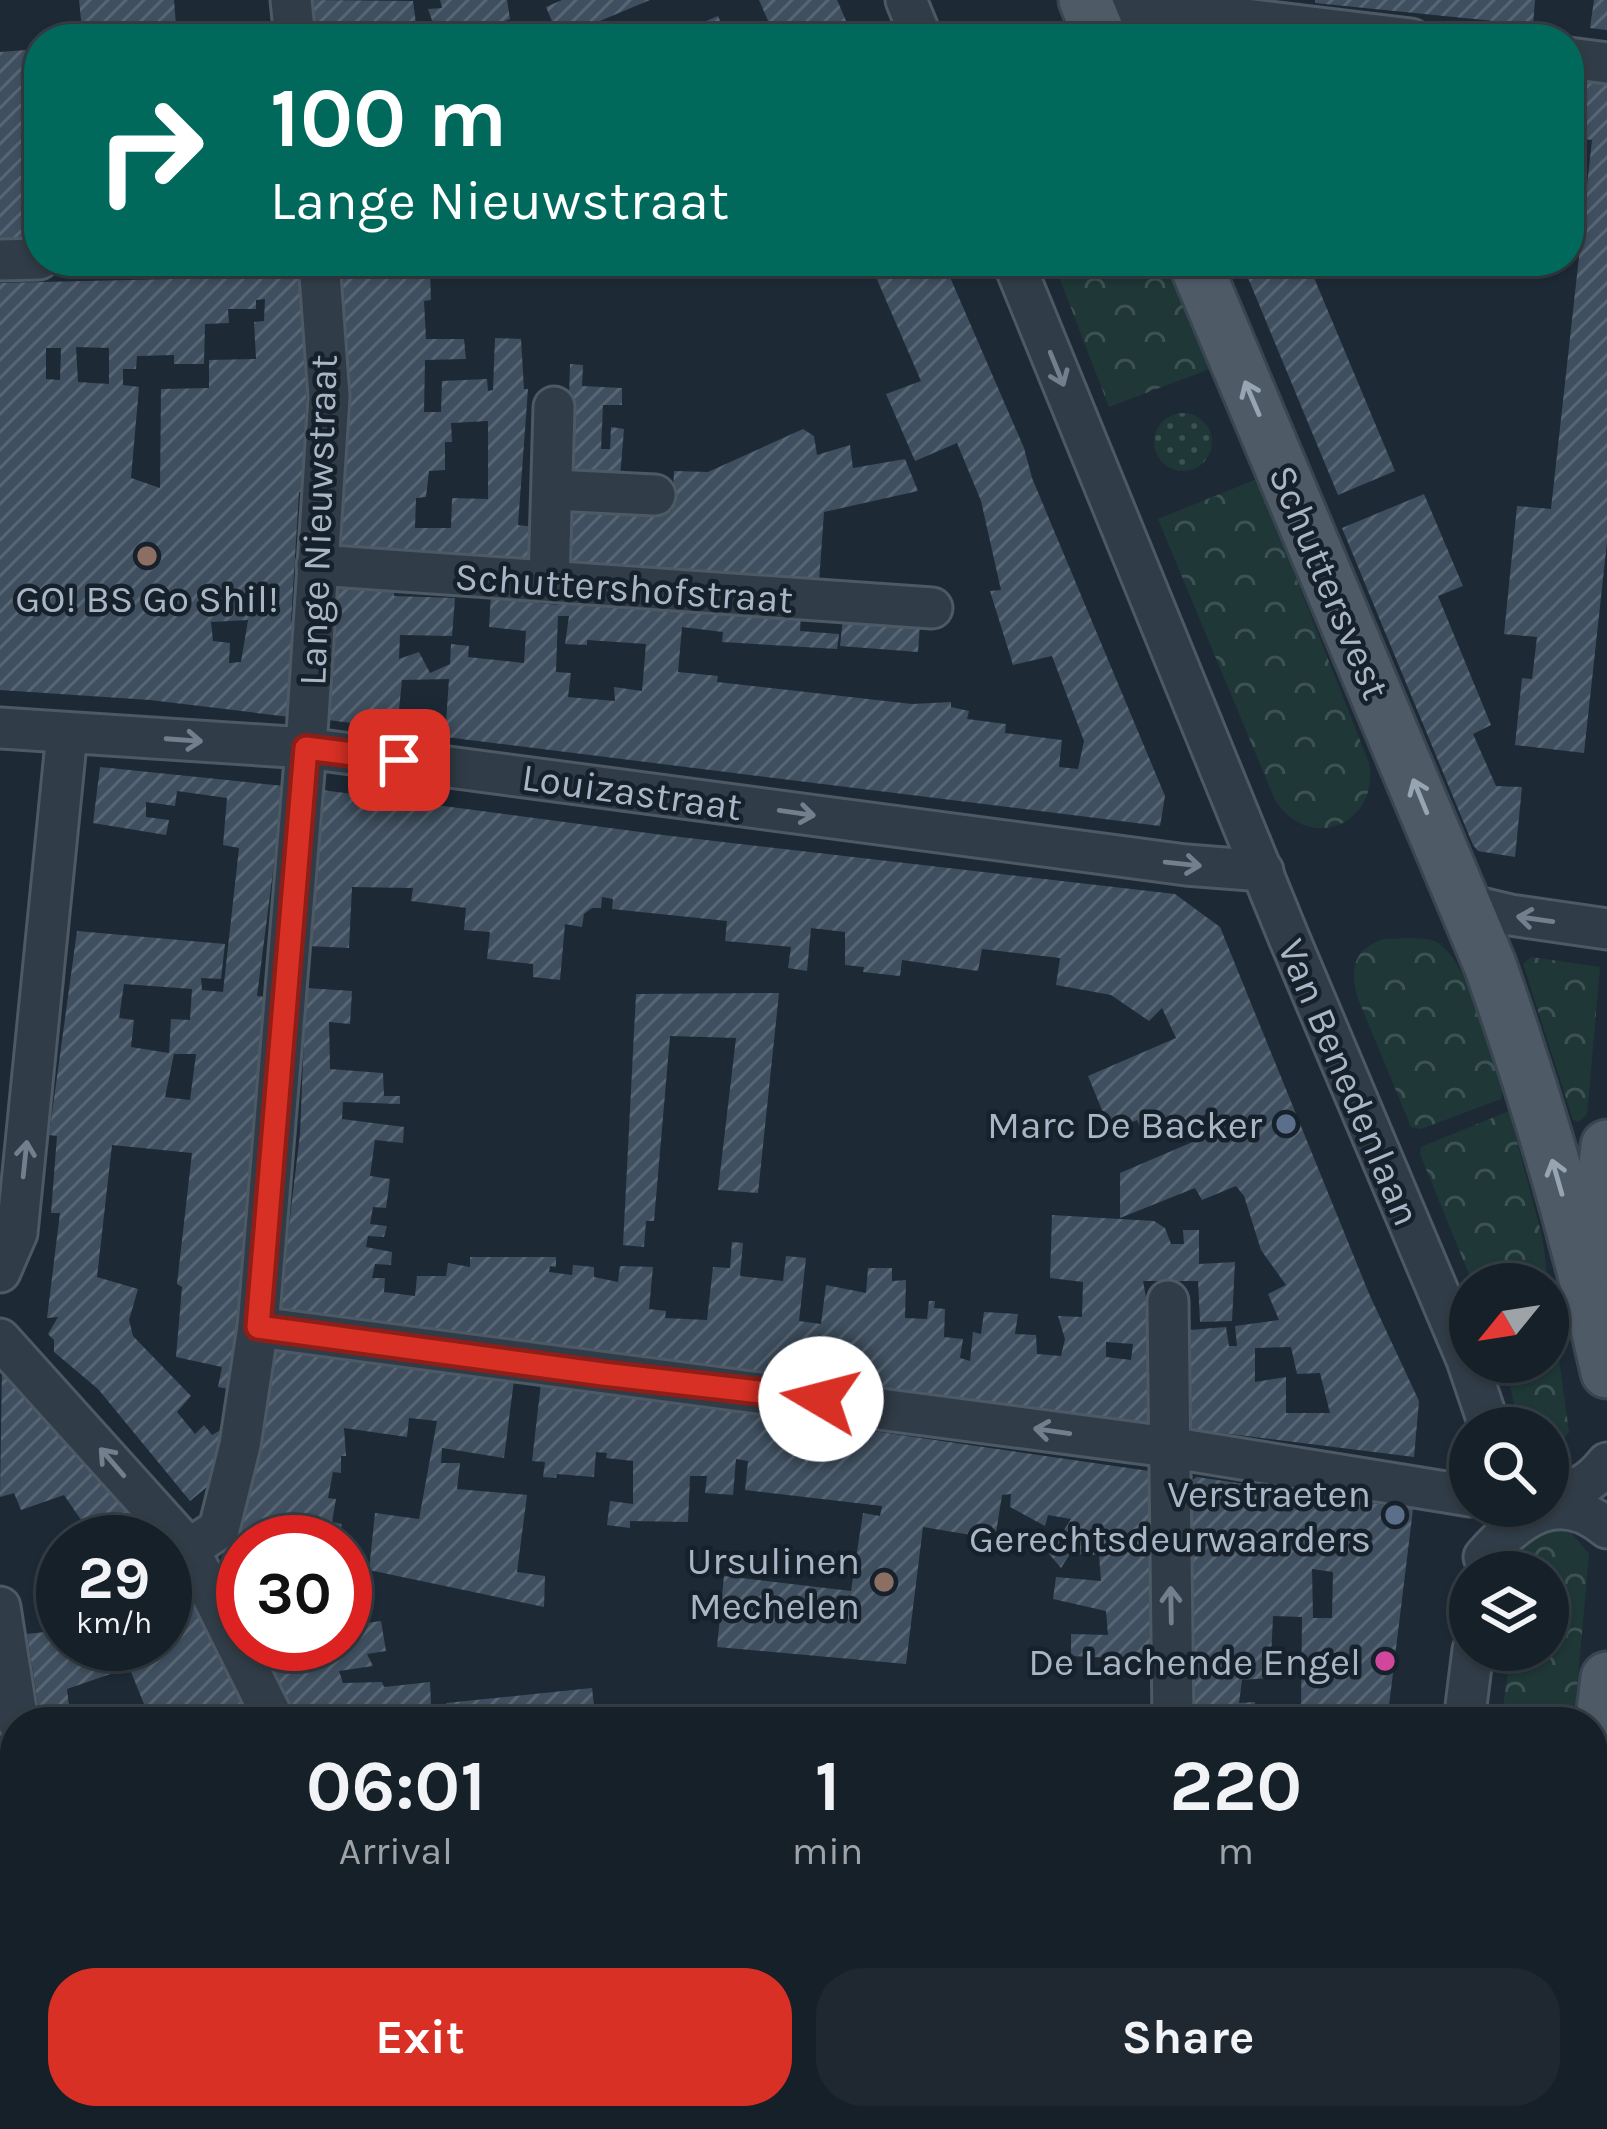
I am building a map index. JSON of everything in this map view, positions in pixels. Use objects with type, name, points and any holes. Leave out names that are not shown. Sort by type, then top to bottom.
[{"type":"main road","name":"Schuttersvest","points":[[1200,276],[1464,904]]},
{"type":"main road","points":[[1464,904],[1532,1084],[1584,1265],[1607,1372]]},
{"type":"main road","points":[[1584,1265],[1601,1203],[1607,1146]]},
{"type":"street","points":[[1086,0],[1286,24]]},
{"type":"street","name":"Lange Nieuwstraat","points":[[192,1548],[219,1529],[240,1445],[258,1327],[306,748],[329,397],[320,276]]},
{"type":"street","points":[[1019,276],[1263,871]]},
{"type":"street","points":[[549,581],[554,407]]},
{"type":"street","points":[[553,490],[655,495]]},
{"type":"street","name":"Schuttershofstraat","points":[[316,565],[932,608]]},
{"type":"street","name":"Louizastraat","points":[[0,728],[306,748],[1162,862],[1263,871]]},
{"type":"street","points":[[0,1271],[17,1233],[68,733]]},
{"type":"street","name":"Van Benedenlaan","points":[[1263,871],[1483,1407]]},
{"type":"street","points":[[1464,904],[1607,928]]},
{"type":"street","points":[[1168,1301],[1173,1707]]},
{"type":"street","points":[[258,1327],[1168,1447],[1449,1493]]},
{"type":"street","points":[[0,1339],[158,1515]]},
{"type":"street","points":[[1569,1491],[1592,1481],[1607,1463]]},
{"type":"street","points":[[1493,1551],[1513,1524],[1540,1511],[1570,1511],[1595,1518],[1607,1528]]},
{"type":"street","points":[[192,1556],[268,1707]]},
{"type":"street","points":[[0,1607],[16,1707]]},
{"type":"street","points":[[1466,1707],[1470,1671]]},
{"type":"green space","points":[[1059,276],[1174,276],[1212,368],[1109,407]]},
{"type":"green space","points":[[1183,413],[1204,421],[1212,442],[1204,463],[1183,471],[1162,463],[1154,442],[1162,421]]},
{"type":"green space","points":[[1257,479],[1369,763],[1370,784],[1364,802],[1339,825],[1306,826],[1275,800],[1158,519]]},
{"type":"green space","points":[[1384,939],[1431,940],[1456,963],[1484,1030],[1501,1099],[1421,1129],[1411,1127],[1355,986],[1360,954]]},
{"type":"green space","points":[[1531,957],[1600,967],[1587,1115],[1578,1122],[1573,1120],[1523,964]]},
{"type":"green space","points":[[1509,1111],[1546,1263],[1464,1263],[1421,1147]]},
{"type":"green space","points":[[1509,1383],[1562,1383],[1566,1407],[1515,1407]]},
{"type":"green space","points":[[1547,1530],[1570,1531],[1589,1554],[1575,1707],[1503,1707],[1508,1671],[1569,1671],[1569,1551],[1525,1551]]},
{"type":"building","points":[[79,0],[174,0],[176,24],[81,24]]},
{"type":"building","points":[[313,0],[413,1],[416,24],[315,24]]},
{"type":"building","points":[[440,0],[507,0],[510,19],[496,24],[433,24],[428,9],[442,8]]},
{"type":"building","points":[[562,0],[650,0],[593,24],[553,24],[546,7]]},
{"type":"building","points":[[759,0],[837,0],[847,24],[769,24]]},
{"type":"building","points":[[1315,0],[1535,0],[1533,24]]},
{"type":"building","points":[[1594,0],[1607,0],[1607,30],[1590,28]]},
{"type":"building","points":[[24,50],[24,238],[0,239],[0,52]]},
{"type":"building","points":[[1584,79],[1607,81],[1607,542],[1584,753],[1515,745],[1522,678],[1532,679],[1537,637],[1504,634],[1517,506],[1551,509],[1577,276],[1584,276],[1584,212],[1592,140],[1584,139]]},
{"type":"building","points":[[304,276],[307,384],[291,621],[297,622],[290,717],[150,700],[0,690],[0,283]],"holes":[[[265,299],[264,321],[254,322],[256,359],[209,360],[209,388],[161,389],[160,488],[131,478],[139,387],[123,385],[123,369],[136,369],[137,356],[174,355],[174,364],[204,364],[205,324],[229,323],[228,309],[256,309],[256,300]],[[76,347],[109,348],[109,384],[78,382]],[[46,348],[61,348],[60,380],[46,379]],[[248,620],[241,662],[229,663],[230,643],[213,641],[211,622]]]},
{"type":"building","points":[[341,276],[430,276],[431,300],[424,301],[426,339],[464,339],[466,359],[425,360],[424,412],[441,412],[442,381],[487,379],[488,391],[493,390],[495,338],[521,339],[524,389],[528,389],[518,525],[543,528],[543,561],[341,556],[347,443]],"holes":[[[488,421],[488,499],[452,498],[451,528],[415,528],[416,498],[426,497],[429,471],[445,470],[451,423]]]},
{"type":"building","points":[[876,276],[949,276],[1165,796],[1160,826],[445,737],[449,679],[402,680],[397,729],[328,720],[338,585],[394,588],[394,596],[455,598],[452,636],[400,635],[399,659],[419,652],[430,673],[450,664],[451,644],[469,646],[468,657],[524,663],[526,631],[489,627],[491,594],[558,605],[558,599],[801,614],[800,631],[839,634],[837,649],[722,642],[723,632],[682,627],[678,672],[718,676],[717,682],[912,704],[951,702],[951,707],[969,711],[967,719],[1006,724],[1005,733],[1062,740],[1059,767],[1078,769],[1084,741],[1052,656],[1013,665],[990,591],[1001,590],[981,501],[957,443],[915,461],[886,394],[921,381]],"holes":[[[558,616],[569,616],[565,644],[587,645],[587,640],[646,644],[642,691],[614,687],[615,701],[568,697],[571,673],[556,672]]]},
{"type":"building","points":[[1247,276],[1313,276],[1395,471],[1338,495]]},
{"type":"building","points":[[570,364],[583,365],[582,386],[622,388],[622,405],[603,405],[601,449],[610,449],[611,427],[624,429],[620,477],[567,472]]},
{"type":"building","points":[[803,429],[814,436],[817,455],[850,445],[853,468],[905,459],[918,491],[824,512],[819,582],[703,579],[702,571],[561,560],[566,507],[672,511],[674,471],[708,472]]},
{"type":"building","points":[[1424,494],[1463,586],[1438,596],[1491,725],[1473,734],[1496,786],[1522,787],[1515,857],[1478,851],[1473,845],[1342,528]]},
{"type":"building","points":[[843,618],[920,624],[918,652],[840,646]]},
{"type":"building","points":[[100,767],[284,786],[257,996],[268,997],[262,1111],[231,1369],[238,1370],[234,1390],[218,1387],[222,1367],[176,1357],[182,1287],[177,1284],[192,1153],[112,1145],[97,1277],[138,1289],[129,1320],[133,1336],[191,1396],[177,1412],[195,1434],[204,1425],[212,1435],[229,1425],[225,1472],[190,1501],[98,1389],[54,1352],[54,1340],[48,1334],[58,1317],[47,1318],[60,1213],[51,1213],[57,1136],[49,1135],[77,931],[225,944],[221,979],[201,978],[202,990],[223,992],[239,848],[223,845],[227,798],[177,791],[175,806],[146,802],[146,817],[169,820],[166,835],[93,823]],"holes":[[[124,984],[192,989],[190,1020],[171,1019],[169,1053],[131,1047],[134,1020],[119,1018]],[[174,1054],[196,1054],[190,1100],[165,1097]]]},
{"type":"building","points":[[322,790],[1175,894],[1220,927],[1370,1296],[1419,1401],[1414,1457],[1190,1429],[1190,1330],[1226,1327],[1229,1346],[1237,1346],[1235,1326],[1279,1320],[1268,1294],[1286,1285],[1261,1250],[1244,1196],[1236,1186],[1202,1200],[1195,1188],[1120,1218],[1120,1173],[1216,1132],[1209,1113],[1163,1132],[1160,1126],[1143,1134],[1137,1120],[1111,1132],[1088,1076],[1176,1038],[1162,1008],[1149,1021],[1111,995],[1056,985],[1060,958],[982,949],[978,971],[902,960],[900,976],[863,972],[864,967],[845,965],[845,932],[811,928],[807,971],[788,968],[791,947],[725,941],[727,921],[612,909],[613,899],[602,897],[601,908],[584,914],[582,927],[565,924],[560,980],[533,977],[533,964],[487,959],[490,932],[464,930],[466,908],[411,901],[413,888],[352,887],[349,948],[308,946]],"holes":[[[1291,1347],[1297,1374],[1320,1373],[1330,1413],[1286,1413],[1286,1377],[1255,1382],[1255,1348]]]},
{"type":"building","points":[[306,988],[352,991],[350,1024],[329,1022],[330,1069],[383,1073],[384,1096],[400,1096],[400,1104],[343,1102],[342,1119],[404,1127],[403,1143],[375,1140],[370,1176],[390,1179],[386,1208],[373,1207],[370,1224],[387,1226],[384,1237],[368,1236],[366,1247],[392,1252],[391,1265],[375,1264],[372,1278],[385,1278],[384,1292],[415,1296],[417,1276],[446,1276],[448,1263],[470,1267],[470,1257],[556,1257],[556,1267],[550,1266],[549,1272],[572,1275],[573,1265],[594,1267],[594,1277],[618,1282],[620,1266],[653,1267],[649,1309],[666,1311],[665,1318],[707,1320],[713,1267],[730,1268],[732,1242],[743,1243],[740,1276],[783,1281],[786,1256],[806,1258],[799,1321],[821,1324],[826,1285],[866,1293],[868,1268],[892,1268],[892,1281],[906,1280],[905,1318],[927,1319],[929,1301],[935,1301],[934,1308],[945,1309],[944,1337],[963,1339],[960,1358],[970,1361],[973,1332],[981,1334],[984,1312],[1018,1314],[1015,1334],[1036,1335],[1037,1354],[1061,1356],[1065,1339],[1058,1316],[1082,1317],[1083,1282],[1050,1278],[1052,1215],[1154,1221],[1165,1228],[1171,1244],[1184,1244],[1183,1230],[1199,1230],[1199,1264],[1235,1262],[1232,1321],[1200,1322],[1198,1281],[1143,1281],[1150,1319],[1154,1424],[286,1318],[279,1308],[300,1134]],"holes":[[[1106,1342],[1133,1344],[1131,1360],[1106,1357]]]},
{"type":"building","points":[[779,993],[758,1193],[718,1190],[736,1038],[670,1036],[654,1221],[646,1221],[644,1247],[623,1245],[636,994]]},
{"type":"building","points":[[273,1351],[514,1380],[504,1458],[442,1448],[441,1463],[460,1463],[457,1489],[527,1495],[517,1572],[545,1576],[544,1607],[372,1571],[375,1513],[419,1519],[437,1421],[409,1418],[407,1437],[344,1428],[346,1456],[341,1456],[341,1473],[333,1472],[328,1498],[336,1499],[333,1515],[243,1515],[266,1418]]},
{"type":"building","points":[[2,1368],[133,1515],[78,1515],[64,1495],[21,1510],[14,1493],[0,1497]]},
{"type":"building","points":[[541,1383],[1156,1472],[1158,1660],[1071,1656],[1071,1634],[1108,1635],[1106,1611],[1053,1599],[1056,1577],[1101,1581],[1099,1555],[1070,1554],[1061,1568],[1049,1554],[1071,1519],[1048,1515],[1045,1526],[1010,1507],[1011,1494],[1002,1495],[995,1539],[923,1527],[906,1664],[717,1647],[724,1576],[851,1591],[863,1513],[880,1516],[882,1506],[745,1490],[748,1461],[736,1459],[733,1495],[705,1493],[707,1476],[690,1476],[688,1522],[630,1521],[630,1528],[607,1525],[610,1501],[633,1504],[633,1461],[596,1452],[594,1477],[543,1477],[545,1462],[532,1461]]},
{"type":"building","points":[[1197,1477],[1413,1509],[1389,1707],[1301,1707],[1302,1617],[1273,1616],[1270,1678],[1242,1680],[1239,1703],[1255,1702],[1255,1707],[1189,1707],[1189,1482]],"holes":[[[1312,1569],[1333,1572],[1332,1618],[1313,1618]]]},
{"type":"building","points":[[192,1603],[216,1649],[216,1671],[227,1671],[246,1707],[136,1707],[144,1704],[131,1671],[192,1671]]},
{"type":"building","points":[[381,1621],[386,1651],[372,1653],[372,1622]]},
{"type":"building","points":[[36,1633],[36,1671],[119,1671],[67,1689],[69,1707],[39,1707],[27,1634]]},
{"type":"building","points":[[264,1671],[339,1671],[343,1683],[382,1682],[384,1687],[430,1682],[431,1704],[282,1707]]},
{"type":"building","points":[[592,1688],[594,1707],[447,1707],[446,1703]]},
{"type":"place","name":"GO! BS Go Shil!","points":[[147,556]]},
{"type":"place","name":"Marc De Backer","points":[[1286,1124]]},
{"type":"place","name":"Verstraeten Gerechtsdeurwaarders","points":[[1395,1515]]},
{"type":"place","name":"Ursulinen Mechelen","points":[[884,1582]]},
{"type":"place","name":"De Lachende Engel","points":[[1385,1661]]},
{"type":"route","points":[[399,760],[306,748],[258,1327],[821,1399]]}]
